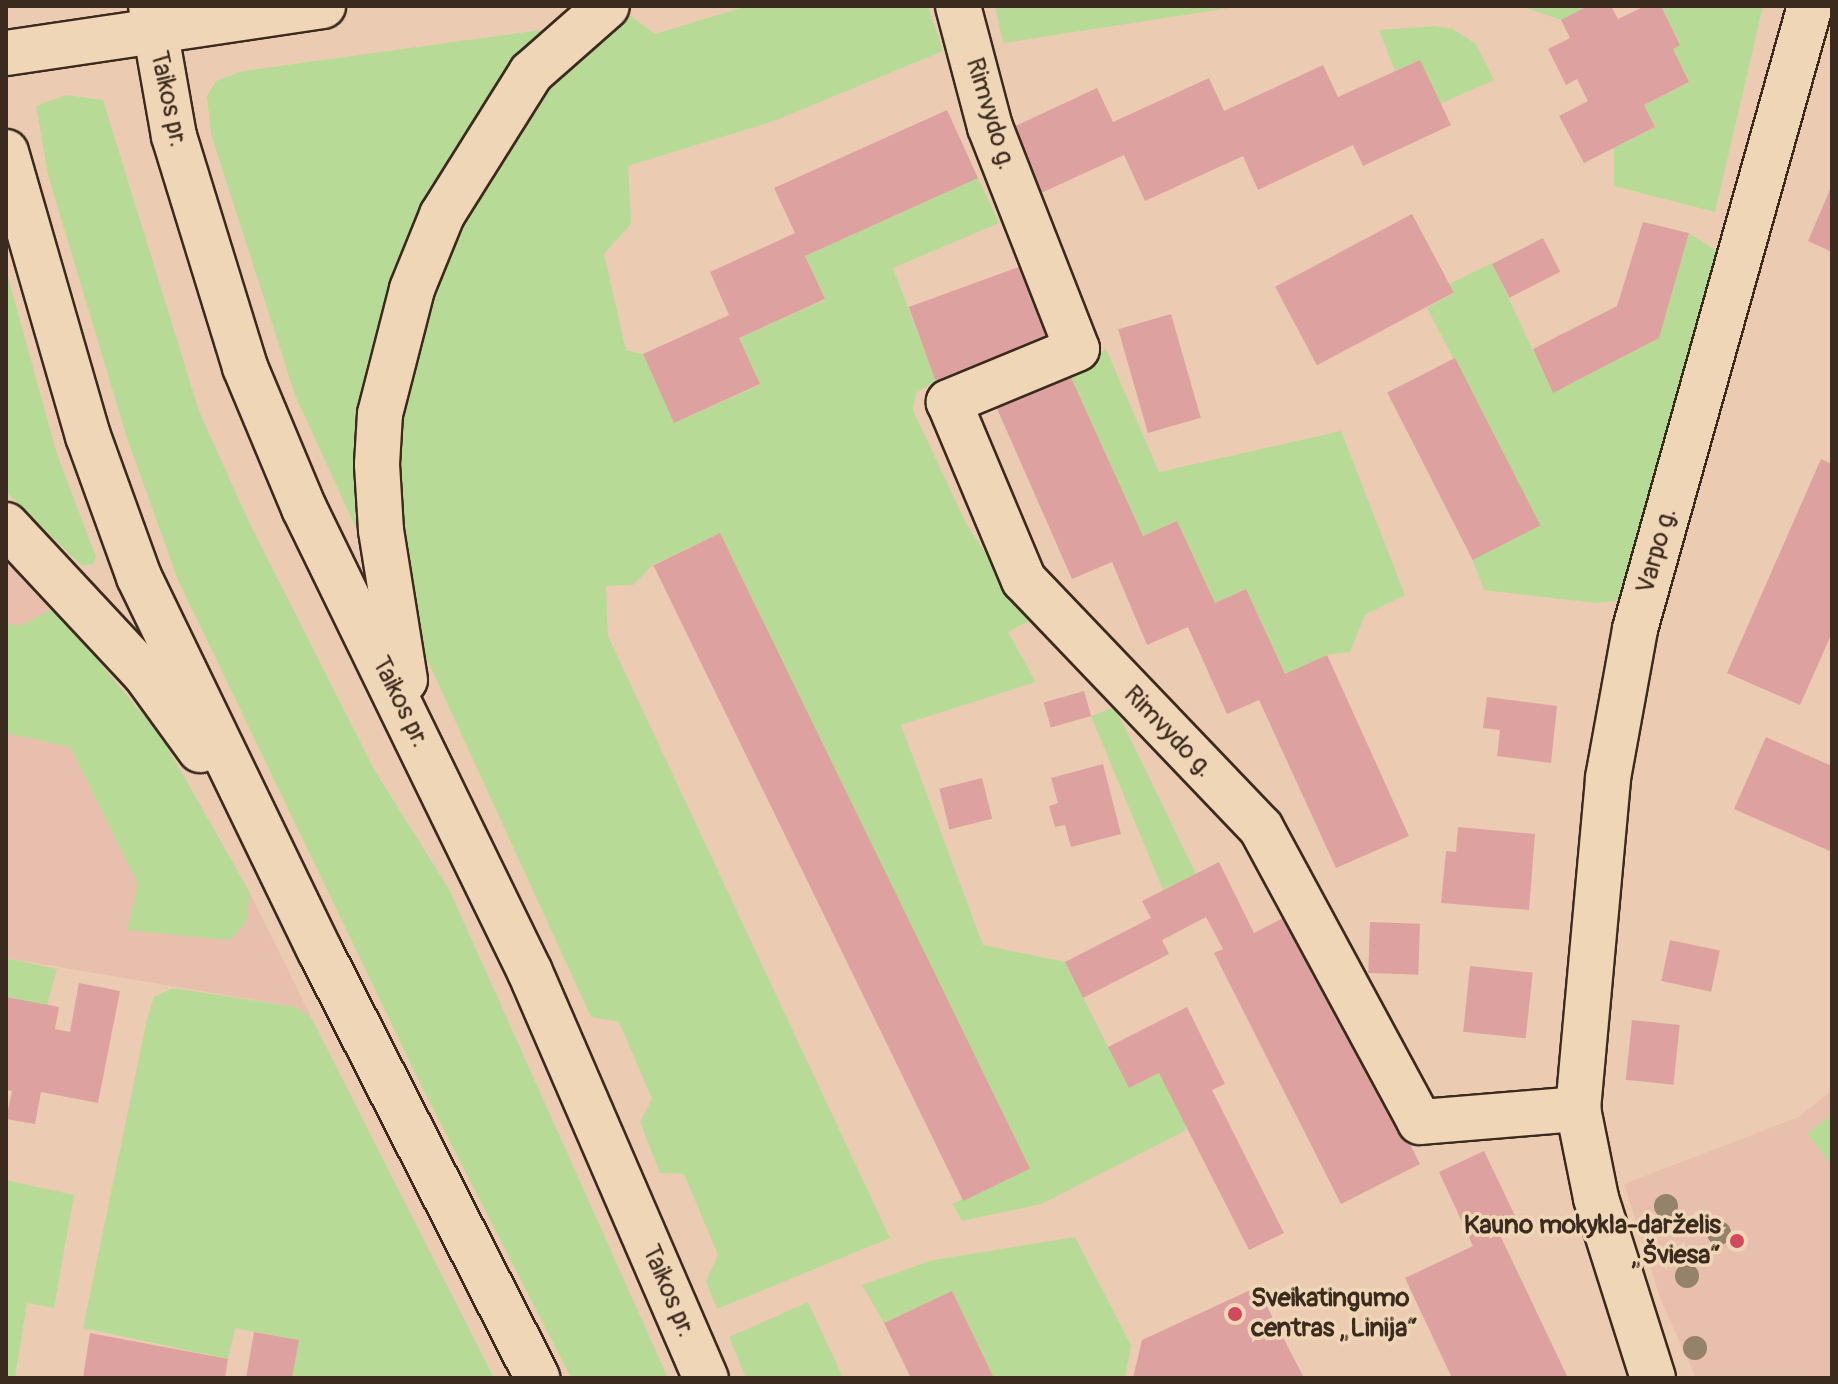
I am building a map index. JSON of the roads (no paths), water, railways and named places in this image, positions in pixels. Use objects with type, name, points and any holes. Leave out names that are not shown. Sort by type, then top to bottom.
[{"type":"main road","points":[[6,53],[67,44],[153,18],[323,6]]},
{"type":"main road","points":[[414,730],[381,530],[380,414],[389,365],[442,215],[531,73],[607,6]]},
{"type":"main road","name":"Rimvydo g.","points":[[958,6],[990,127],[1077,349],[949,402],[1024,580],[1261,828],[1420,1122],[1578,1109]]},
{"type":"main road","name":"Varpo g.","points":[[1578,1109],[1608,778],[1635,629],[1810,6]]},
{"type":"main road","name":"Taikos pr.","points":[[153,18],[174,136],[245,367],[304,508],[530,972],[706,1378]]},
{"type":"main road","points":[[6,152],[88,436],[139,577],[267,843],[538,1378]]},
{"type":"main road","points":[[6,525],[145,674],[267,843]]},
{"type":"main road","points":[[1578,1109],[1596,1198],[1653,1378]]},
{"type":"place","name":"Kauno mokykla-darželis „Šviesa“","points":[[1737,1241]]},
{"type":"place","name":"Sveikatingumo centras „Linija“","points":[[1235,1314]]}]
